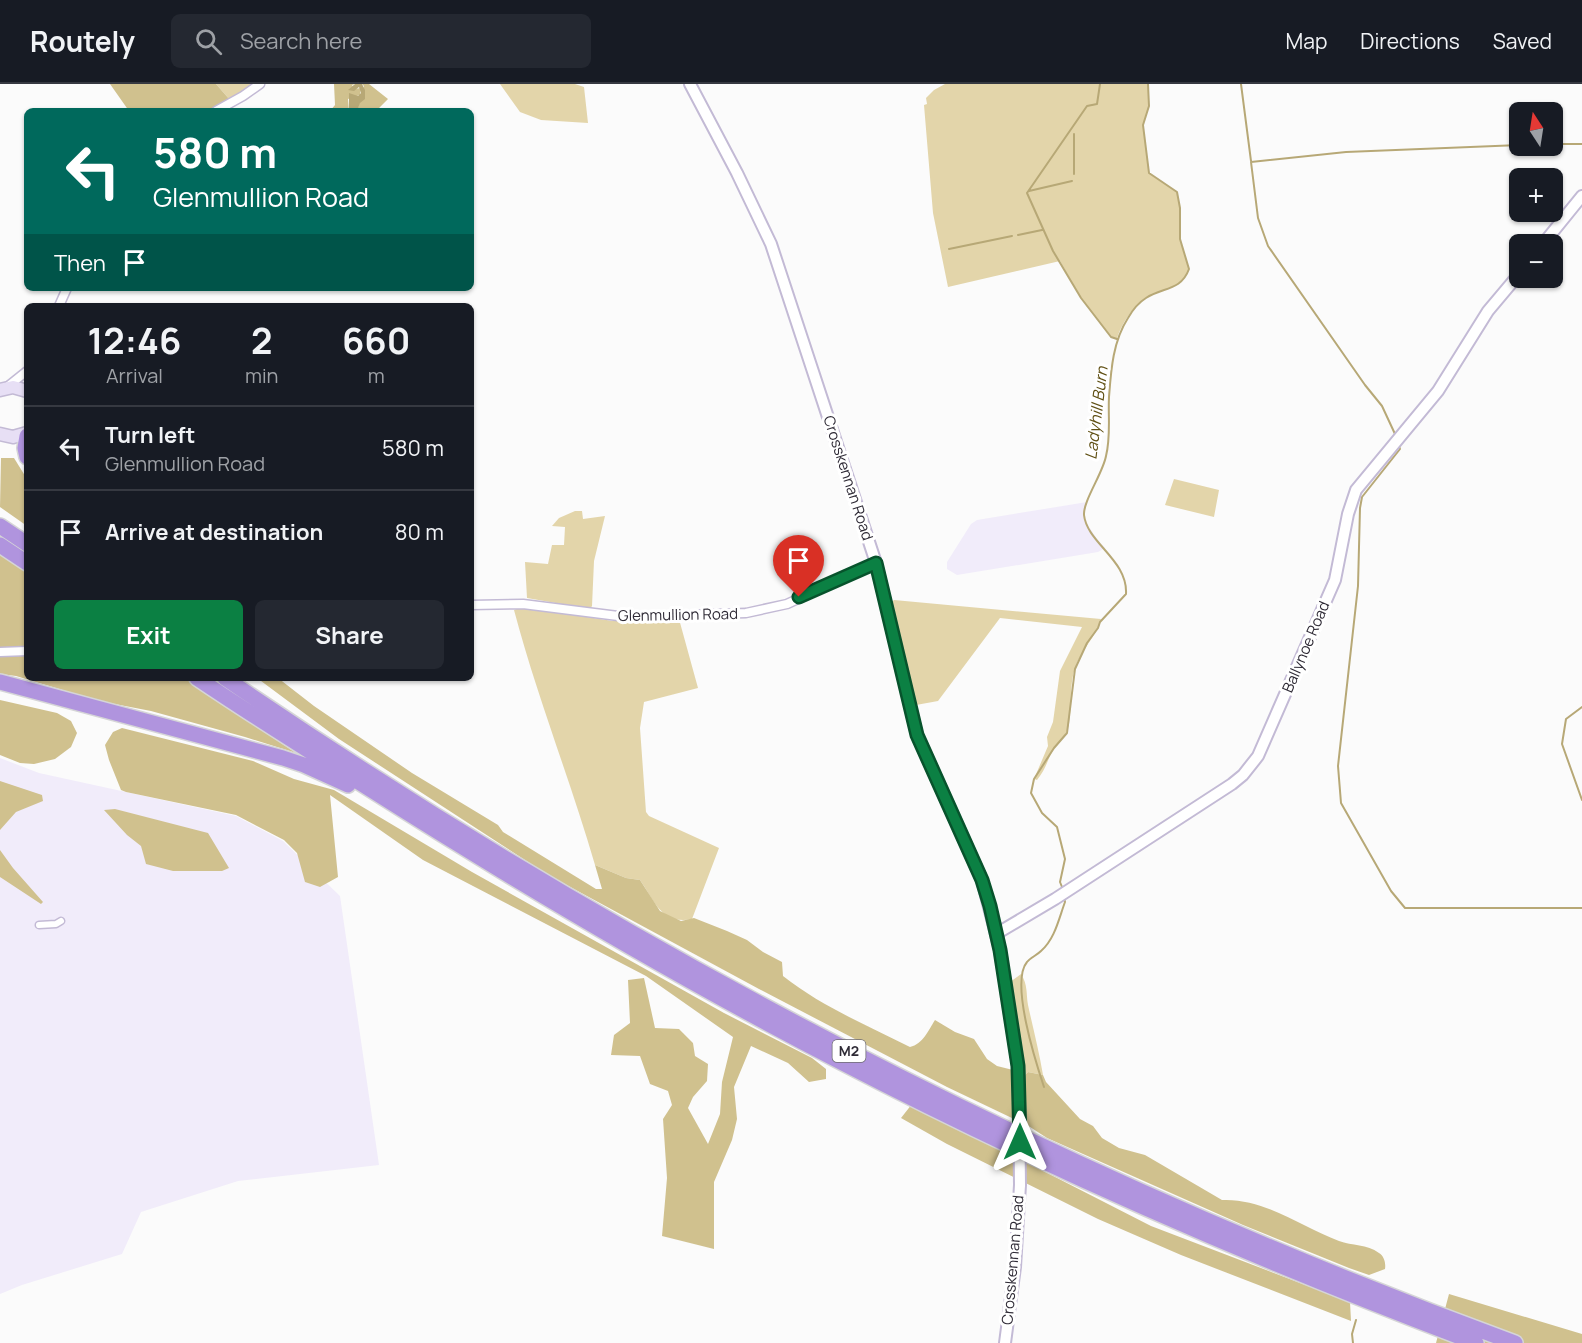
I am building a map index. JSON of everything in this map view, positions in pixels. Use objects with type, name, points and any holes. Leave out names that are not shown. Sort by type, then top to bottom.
[{"type":"highway","points":[[0,526],[24,542]]},
{"type":"highway","points":[[0,545],[24,561]]},
{"type":"highway","name":"M2","points":[[202,681],[469,852],[659,964],[840,1062],[952,1118],[1118,1196],[1366,1301],[1476,1343]]},
{"type":"highway","name":"M2","points":[[229,681],[289,722],[573,900],[806,1029],[919,1087],[1086,1167],[1227,1230],[1365,1287],[1515,1343]]},
{"type":"highway","points":[[240,681],[289,722]]},
{"type":"highway","points":[[0,682],[283,758],[392,803]]},
{"type":"main road","points":[[3,389],[24,390]]},
{"type":"main road","points":[[0,434],[22,435]]},
{"type":"main road","points":[[0,448],[22,435]]},
{"type":"street","points":[[221,108],[260,84]]},
{"type":"street","name":"Crosskennan Road","points":[[690,84],[771,244],[876,563],[917,735],[982,880],[996,934],[1018,1066],[1019,1098],[1020,1185],[1015,1267],[1005,1343]]},
{"type":"street","points":[[1551,234],[1582,196]]},
{"type":"street","name":"Ballynoe Road","points":[[996,934],[1047,904],[1232,784],[1250,767],[1258,756],[1286,695],[1335,580],[1348,514],[1356,490],[1438,391],[1488,311],[1509,286]]},
{"type":"street","points":[[3,389],[24,373]]},
{"type":"street","name":"Glenmullion Road","points":[[474,605],[523,604],[626,617],[746,613],[787,604],[876,563]]},
{"type":"street","points":[[0,652],[24,651]]},
{"type":"street","points":[[39,925],[56,924],[61,921]]},
{"type":"shaded area","points":[[110,84],[216,84],[230,100],[215,108],[127,108]]},
{"type":"shaded area","points":[[216,84],[253,84],[230,100]]},
{"type":"shaded area","points":[[334,84],[355,84],[352,85],[354,89],[361,88],[360,95],[348,99],[349,108],[332,108],[335,105]]},
{"type":"shaded area","points":[[355,84],[362,84],[365,99],[358,108],[349,108],[349,93],[358,96],[361,93],[359,87],[354,91],[348,90]]},
{"type":"shaded area","points":[[362,84],[369,84],[388,99],[379,108],[358,108],[364,86]]},
{"type":"shaded area","points":[[500,84],[575,84],[584,87],[588,123],[541,120],[520,112]]},
{"type":"shaded area","points":[[945,84],[1148,84],[1149,106],[1143,125],[1149,173],[1177,192],[1180,208],[1180,239],[1189,269],[1186,276],[1177,285],[1142,300],[1129,315],[1117,339],[1111,337],[1081,298],[1060,261],[948,287],[933,213],[924,105],[927,104],[926,98],[934,90]]},
{"type":"shaded area","points":[[1,458],[14,458],[24,474],[24,524],[0,507]]},
{"type":"shaded area","points":[[1174,479],[1219,490],[1214,517],[1165,505]]},
{"type":"shaded area","points":[[1087,502],[1084,516],[1086,522],[1105,548],[1098,552],[957,575],[947,569],[947,562],[971,524],[977,520]]},
{"type":"shaded area","points":[[575,511],[582,511],[583,519],[605,516],[594,561],[592,606],[590,609],[527,598],[525,562],[548,564],[552,545],[564,545],[565,527],[552,526],[559,518]]},
{"type":"shaded area","points":[[0,553],[24,570],[24,678],[0,674]]},
{"type":"shaded area","points":[[894,600],[1101,619],[1075,668],[1067,731],[1037,780],[1034,779],[1048,746],[1047,737],[1053,722],[1060,671],[1082,627],[1000,618],[938,701],[916,705],[892,602]]},
{"type":"shaded area","points":[[522,607],[613,621],[679,619],[698,688],[644,702],[640,728],[646,812],[649,816],[719,848],[692,919],[681,920],[666,915],[654,903],[640,880],[626,878],[595,865],[523,642],[514,610]]},
{"type":"shaded area","points":[[33,681],[188,681],[296,753],[151,711],[99,701]]},
{"type":"shaded area","points":[[261,681],[282,681],[314,706],[412,773],[498,825],[503,832],[596,889],[602,889],[595,865],[626,878],[640,880],[660,911],[681,921],[694,918],[747,940],[782,962],[783,976],[828,1006],[860,1023],[910,1047],[922,1040],[935,1020],[955,1032],[974,1039],[987,1059],[997,1066],[1013,1070],[1014,1119],[947,1087],[759,989],[548,875],[339,739]]},
{"type":"shaded area","points":[[0,700],[57,713],[71,721],[77,733],[71,747],[55,759],[34,764],[20,763],[0,755]]},
{"type":"shaded area","points":[[122,728],[253,761],[294,779],[334,790],[472,872],[724,1013],[812,1058],[826,1069],[826,1079],[809,1082],[788,1063],[751,1046],[734,1087],[737,1119],[732,1140],[714,1182],[714,1249],[662,1236],[667,1178],[663,1119],[672,1105],[668,1091],[650,1084],[640,1056],[611,1055],[614,1035],[630,1023],[628,980],[644,978],[655,1028],[679,1029],[693,1043],[695,1056],[708,1064],[707,1081],[693,1097],[688,1108],[708,1144],[720,1114],[722,1082],[733,1037],[646,976],[423,860],[330,795],[338,877],[320,887],[305,882],[297,853],[284,840],[236,815],[121,790],[105,745],[113,732]]},
{"type":"shaded area","points":[[0,758],[39,773],[236,816],[283,841],[340,896],[379,1165],[238,1181],[141,1212],[122,1254],[0,1294]]},
{"type":"shaded area","points":[[0,781],[42,795],[43,801],[16,812],[0,830]]},
{"type":"shaded area","points":[[115,809],[208,833],[229,868],[222,871],[173,871],[146,864],[141,846],[127,835],[104,810]]},
{"type":"shaded area","points":[[0,850],[43,902],[41,904],[0,877]]},
{"type":"shaded area","points":[[1021,974],[1026,985],[1043,1075],[1028,1072],[1023,1077],[1010,982]]},
{"type":"shaded area","points":[[1028,1072],[1043,1075],[1046,1082],[1080,1119],[1093,1126],[1102,1138],[1119,1148],[1145,1155],[1222,1200],[1268,1208],[1339,1241],[1374,1250],[1381,1254],[1385,1262],[1385,1269],[1369,1275],[1349,1268],[1243,1225],[1047,1138],[1027,1125],[1023,1077]]},
{"type":"shaded area","points":[[912,1104],[1151,1226],[1350,1302],[1351,1321],[1181,1255],[1098,1219],[947,1144],[901,1118]]},
{"type":"shaded area","points":[[1449,1294],[1582,1334],[1582,1343],[1436,1343]]},
{"type":"waterway","points":[[1027,193],[1087,106],[1097,104],[1100,84]]},
{"type":"waterway","name":"Ladyhill Burn","points":[[1062,887],[1060,882],[1065,859],[1057,827],[1042,813],[1031,793],[1034,779],[1054,748],[1067,733],[1075,669],[1087,643],[1100,622],[1126,594],[1121,571],[1092,534],[1084,515],[1108,449],[1109,397],[1114,356],[1123,327],[1136,307],[1152,294],[1176,285],[1186,276],[1189,269],[1180,239],[1180,208],[1177,192],[1149,173],[1143,125],[1149,106],[1148,84]]},
{"type":"waterway","points":[[1241,84],[1251,161]]},
{"type":"waterway","points":[[1074,134],[1074,174]]},
{"type":"waterway","points":[[1563,144],[1582,144]]},
{"type":"waterway","points":[[1395,434],[1382,406],[1268,246],[1258,218],[1251,162],[1346,152],[1509,145]]},
{"type":"waterway","points":[[1029,191],[1072,181]]},
{"type":"waterway","points":[[1027,193],[1053,251],[1081,298],[1111,337],[1117,339]]},
{"type":"waterway","points":[[1018,235],[1042,230]]},
{"type":"waterway","points":[[949,249],[1012,236]]},
{"type":"waterway","points":[[1399,446],[1400,449],[1362,497],[1360,508],[1358,586],[1338,766],[1341,803],[1391,891],[1405,908],[1582,908]]},
{"type":"waterway","points":[[1582,707],[1566,719],[1562,744],[1582,800]]},
{"type":"waterway","name":"Ladyhill Burn","points":[[1044,1087],[1026,1023],[1021,987],[1027,962],[1046,946],[1053,934],[1065,902],[1064,896]]},
{"type":"waterway","points":[[1353,1343],[1352,1334],[1356,1320]]},
{"type":"route","points":[[799,597],[876,563],[906,698],[917,735],[982,880],[990,906],[1000,950],[1018,1066],[1020,1142]]}]
